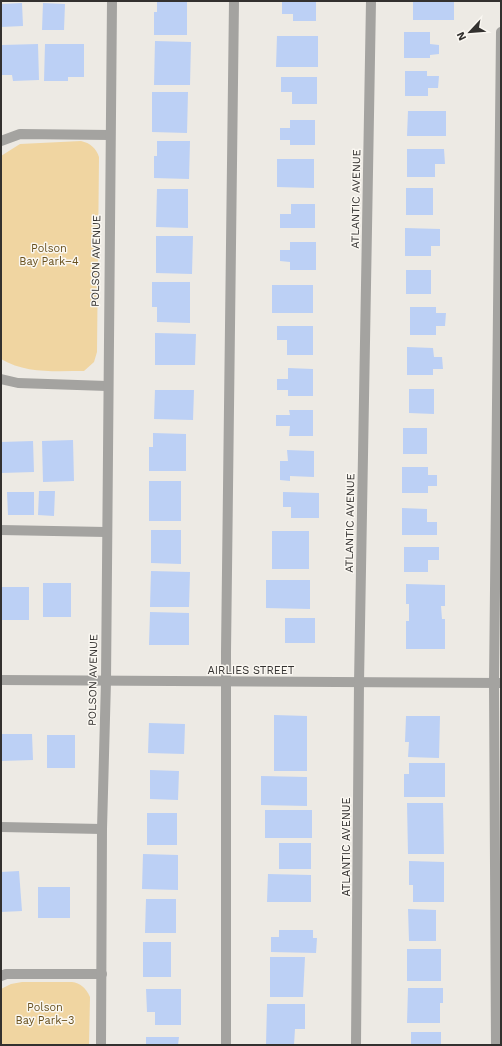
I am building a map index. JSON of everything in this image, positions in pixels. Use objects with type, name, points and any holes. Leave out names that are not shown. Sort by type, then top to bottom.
[{"type":"street","name":"POLSON AVENUE","points":[[101,1045],[102,829],[106,681],[107,386],[112,1]]},
{"type":"street","points":[[226,1045],[226,682],[234,1]]},
{"type":"street","name":"ATLANTIC AVENUE","points":[[356,1045],[359,683],[371,1]]},
{"type":"street","points":[[496,1045],[501,32]]},
{"type":"street","points":[[1,141],[20,134],[110,135]]},
{"type":"street","points":[[1,379],[18,384],[107,386]]},
{"type":"street","points":[[1,530],[106,532]]},
{"type":"street","name":"AIRLIES STREET","points":[[1,680],[497,683]]},
{"type":"street","points":[[1,827],[102,829]]},
{"type":"street","points":[[1,976],[6,974],[102,974]]},
{"type":"green space","name":"Polson Bay Park–4","points":[[81,141],[92,146],[99,157],[97,352],[94,362],[84,371],[41,371],[21,367],[1,359],[1,156],[20,144]]},
{"type":"green space","name":"Polson Bay Park–3","points":[[22,982],[72,982],[82,986],[90,997],[89,1045],[1,1045],[1,989],[11,984]]},
{"type":"building","points":[[157,1],[187,1],[187,35],[154,35],[154,12],[157,12]]},
{"type":"building","points":[[282,1],[316,1],[316,21],[293,21],[293,14],[282,14]]},
{"type":"building","points":[[413,1],[454,1],[454,20],[413,20]]},
{"type":"building","points":[[22,3],[23,26],[1,27],[1,4]]},
{"type":"building","points":[[43,3],[65,4],[64,30],[42,30]]},
{"type":"building","points":[[404,32],[430,32],[430,44],[439,45],[439,54],[430,55],[430,58],[404,58]]},
{"type":"building","points":[[277,36],[318,36],[318,67],[276,67]]},
{"type":"building","points":[[155,41],[191,42],[190,85],[154,85]]},
{"type":"building","points":[[38,44],[39,80],[13,81],[12,75],[2,75],[2,45]]},
{"type":"building","points":[[45,44],[84,44],[84,77],[68,77],[68,81],[44,81]]},
{"type":"building","points":[[405,71],[427,71],[427,76],[439,76],[438,88],[428,88],[428,96],[405,96]]},
{"type":"building","points":[[281,77],[317,77],[317,104],[292,104],[292,92],[281,92]]},
{"type":"building","points":[[152,92],[188,92],[187,133],[152,132]]},
{"type":"building","points":[[408,111],[446,111],[446,136],[407,136]]},
{"type":"building","points":[[290,120],[315,120],[315,145],[290,145],[290,140],[280,140],[280,128],[290,128]]},
{"type":"building","points":[[157,141],[190,141],[189,179],[154,178],[154,156],[157,156]]},
{"type":"building","points":[[407,149],[444,149],[445,164],[435,164],[435,177],[407,177]]},
{"type":"building","points":[[277,159],[314,159],[314,188],[277,187]]},
{"type":"building","points":[[406,188],[433,188],[433,215],[406,215]]},
{"type":"building","points":[[157,189],[188,189],[188,228],[156,227]]},
{"type":"building","points":[[291,204],[315,204],[315,228],[280,228],[280,214],[291,214]]},
{"type":"building","points":[[405,228],[440,229],[440,246],[431,246],[431,256],[405,256]]},
{"type":"building","points":[[156,236],[193,236],[192,274],[156,273]]},
{"type":"building","points":[[290,242],[316,242],[316,270],[290,270],[290,262],[280,261],[280,250],[290,250]]},
{"type":"building","points":[[406,270],[431,270],[431,294],[406,294]]},
{"type":"building","points":[[152,282],[190,282],[190,323],[157,322],[157,307],[152,307]]},
{"type":"building","points":[[272,285],[313,285],[313,313],[272,313]]},
{"type":"building","points":[[410,307],[436,307],[436,313],[446,313],[445,326],[436,326],[436,335],[410,335]]},
{"type":"building","points":[[277,326],[313,326],[313,355],[287,355],[287,340],[277,340]]},
{"type":"building","points":[[155,333],[196,334],[195,365],[155,365]]},
{"type":"building","points":[[407,347],[433,348],[434,357],[442,357],[443,369],[433,369],[433,375],[407,375]]},
{"type":"building","points":[[288,368],[313,369],[313,396],[288,396],[288,390],[277,390],[277,379],[288,379]]},
{"type":"building","points":[[409,389],[434,389],[434,414],[409,413]]},
{"type":"building","points":[[155,390],[194,390],[193,420],[154,419]]},
{"type":"building","points":[[289,410],[313,410],[313,436],[289,436],[290,426],[276,426],[276,415],[290,415]]},
{"type":"building","points":[[403,428],[427,428],[427,454],[403,454]]},
{"type":"building","points":[[153,433],[186,434],[186,471],[149,471],[149,447],[153,447]]},
{"type":"building","points":[[73,440],[74,481],[43,482],[42,441]]},
{"type":"building","points":[[33,441],[34,472],[1,473],[1,442]]},
{"type":"building","points":[[287,450],[314,451],[314,477],[290,476],[290,481],[280,480],[280,461],[288,461]]},
{"type":"building","points":[[402,467],[428,467],[428,475],[437,475],[437,486],[428,486],[428,493],[402,493]]},
{"type":"building","points":[[149,481],[181,481],[181,521],[149,521]]},
{"type":"building","points":[[39,491],[55,491],[54,516],[38,515]]},
{"type":"building","points":[[7,492],[34,492],[34,515],[8,515]]},
{"type":"building","points":[[283,492],[319,493],[319,518],[291,518],[291,507],[283,507]]},
{"type":"building","points":[[402,508],[427,509],[427,522],[437,522],[437,535],[402,535]]},
{"type":"building","points":[[151,530],[181,530],[181,564],[151,563]]},
{"type":"building","points":[[272,531],[309,531],[309,569],[272,569]]},
{"type":"building","points":[[404,547],[439,547],[439,560],[428,560],[428,572],[404,572]]},
{"type":"building","points":[[151,571],[190,572],[189,607],[150,607]]},
{"type":"building","points":[[266,580],[310,580],[310,609],[266,608]]},
{"type":"building","points":[[43,583],[71,583],[71,617],[43,617]]},
{"type":"building","points":[[406,584],[445,585],[445,606],[441,606],[442,619],[445,619],[445,649],[406,649],[406,621],[409,621],[409,604],[406,604]]},
{"type":"building","points":[[2,587],[29,587],[29,620],[2,620]]},
{"type":"building","points":[[150,612],[189,613],[189,645],[149,645]]},
{"type":"building","points":[[285,618],[315,618],[315,643],[285,643]]},
{"type":"building","points":[[274,715],[307,716],[307,771],[274,771]]},
{"type":"building","points":[[406,716],[440,716],[439,758],[408,757],[409,742],[405,742]]},
{"type":"building","points":[[149,723],[185,724],[184,754],[148,753]]},
{"type":"building","points":[[1,734],[32,734],[33,760],[1,761]]},
{"type":"building","points":[[47,735],[75,735],[75,768],[47,768]]},
{"type":"building","points":[[409,763],[445,763],[445,797],[404,797],[404,774],[409,774]]},
{"type":"building","points":[[150,770],[179,771],[178,800],[150,799]]},
{"type":"building","points":[[261,776],[307,777],[307,806],[261,805]]},
{"type":"building","points":[[407,803],[443,803],[444,854],[408,854]]},
{"type":"building","points":[[265,810],[312,810],[312,838],[265,838]]},
{"type":"building","points":[[147,813],[177,813],[177,845],[147,845]]},
{"type":"building","points":[[279,843],[311,843],[311,869],[279,869]]},
{"type":"building","points":[[143,854],[178,855],[178,890],[142,889]]},
{"type":"building","points":[[409,861],[444,862],[444,902],[413,902],[413,885],[409,885]]},
{"type":"building","points":[[19,871],[22,911],[1,912],[1,872]]},
{"type":"building","points":[[268,874],[311,875],[311,902],[267,902]]},
{"type":"building","points":[[38,887],[70,887],[70,918],[38,918]]},
{"type":"building","points":[[146,899],[176,899],[176,933],[145,933]]},
{"type":"building","points":[[408,909],[436,910],[436,941],[409,941]]},
{"type":"building","points":[[279,930],[313,930],[313,938],[317,938],[316,953],[271,952],[271,937],[279,937]]},
{"type":"building","points":[[143,942],[171,942],[171,977],[143,977]]},
{"type":"building","points":[[407,949],[441,949],[441,981],[407,981]]},
{"type":"building","points":[[270,957],[305,957],[303,997],[270,997]]},
{"type":"building","points":[[408,988],[443,988],[443,1003],[440,1003],[440,1023],[407,1023]]},
{"type":"building","points":[[146,989],[181,989],[181,1025],[155,1025],[155,1012],[147,1012]]},
{"type":"building","points":[[267,1004],[305,1004],[305,1029],[295,1029],[294,1045],[266,1045]]},
{"type":"building","points":[[411,1032],[441,1032],[441,1045],[411,1045]]},
{"type":"building","points":[[146,1037],[179,1037],[178,1045],[146,1045]]}]
